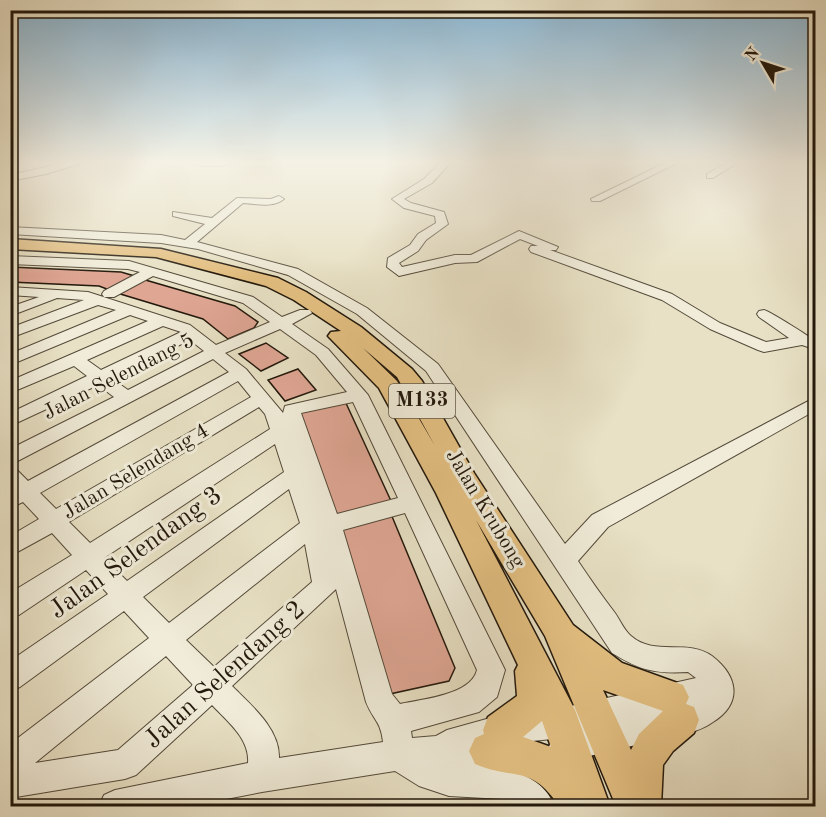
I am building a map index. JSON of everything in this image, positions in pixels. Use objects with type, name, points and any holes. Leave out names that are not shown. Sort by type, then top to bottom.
[{"type":"main road","name":"Jalan Krubong","points":[[10,249],[156,252],[272,282],[345,325],[383,354],[405,374],[414,386],[465,479],[558,628],[636,807]]},
{"type":"main road","name":"Jalan Krubong","points":[[86,252],[161,261],[264,289],[337,335],[389,386],[449,494],[529,653],[566,735],[590,807]]},
{"type":"main road","points":[[558,628],[583,654],[609,674],[676,708],[661,735],[649,748],[639,785],[641,807]]},
{"type":"main road","points":[[529,653],[537,689],[533,704],[523,717],[494,740],[532,756],[553,768],[570,788],[581,807]]},
{"type":"street","points":[[187,244],[241,200],[272,202],[279,199]]},
{"type":"street","points":[[396,199],[408,206],[440,214],[442,224],[422,237],[414,248],[393,261],[393,267],[399,272],[455,259],[473,259],[514,237],[552,247]]},
{"type":"street","points":[[176,213],[213,222]]},
{"type":"street","points":[[10,230],[150,238],[187,244],[303,277],[362,311],[432,368],[621,644],[639,655],[662,661],[689,659],[702,665],[721,685],[720,695],[704,712],[676,708],[566,735],[494,740],[262,776],[115,807]]},
{"type":"street","points":[[514,237],[667,297],[715,327],[764,347],[811,343]]},
{"type":"street","points":[[10,260],[129,266],[248,300],[322,352],[359,395],[491,670],[487,687],[469,702],[394,720]]},
{"type":"street","points":[[10,334],[103,297],[151,272]]},
{"type":"street","points":[[10,285],[93,289],[103,297],[130,310],[185,327],[221,350]]},
{"type":"street","points":[[10,291],[103,297],[191,325],[221,350],[274,413],[294,475],[321,526]]},
{"type":"street","points":[[10,312],[57,294]]},
{"type":"street","points":[[10,360],[130,310]]},
{"type":"street","name":"Jalan Selendang 5","points":[[10,458],[221,350],[305,313]]},
{"type":"street","points":[[764,314],[783,329],[811,343]]},
{"type":"street","points":[[10,388],[161,321]]},
{"type":"street","points":[[10,420],[192,333]]},
{"type":"street","points":[[75,359],[127,398]]},
{"type":"street","points":[[240,373],[16,489],[55,520],[252,727],[260,738],[264,750],[262,776]]},
{"type":"street","points":[[359,395],[291,410],[321,526],[380,702],[394,720],[412,753],[433,777],[453,781],[500,782],[518,789],[538,807]]},
{"type":"street","name":"Jalan Selendang 4","points":[[10,547],[261,398]]},
{"type":"street","points":[[564,561],[600,522],[731,447],[816,402]]},
{"type":"street","points":[[10,607],[281,431]]},
{"type":"street","name":"Jalan Selendang 3","points":[[10,678],[294,475]]},
{"type":"street","points":[[12,771],[167,638],[321,526],[411,503]]},
{"type":"street","name":"Jalan Selendang 2","points":[[12,771],[125,764],[325,586],[321,526]]},
{"type":"building","points":[[10,267],[121,272],[138,277],[112,291],[99,286],[10,282]]},
{"type":"building","points":[[142,279],[235,306],[258,322],[254,328],[228,339],[203,319],[117,293]]},
{"type":"building","points":[[266,343],[288,358],[261,371],[239,354]]},
{"type":"building","points":[[298,369],[316,390],[285,401],[268,380]]},
{"type":"building","points":[[345,401],[391,501],[337,516],[300,411]]},
{"type":"building","points":[[391,514],[455,668],[449,681],[385,695],[340,528]]}]
